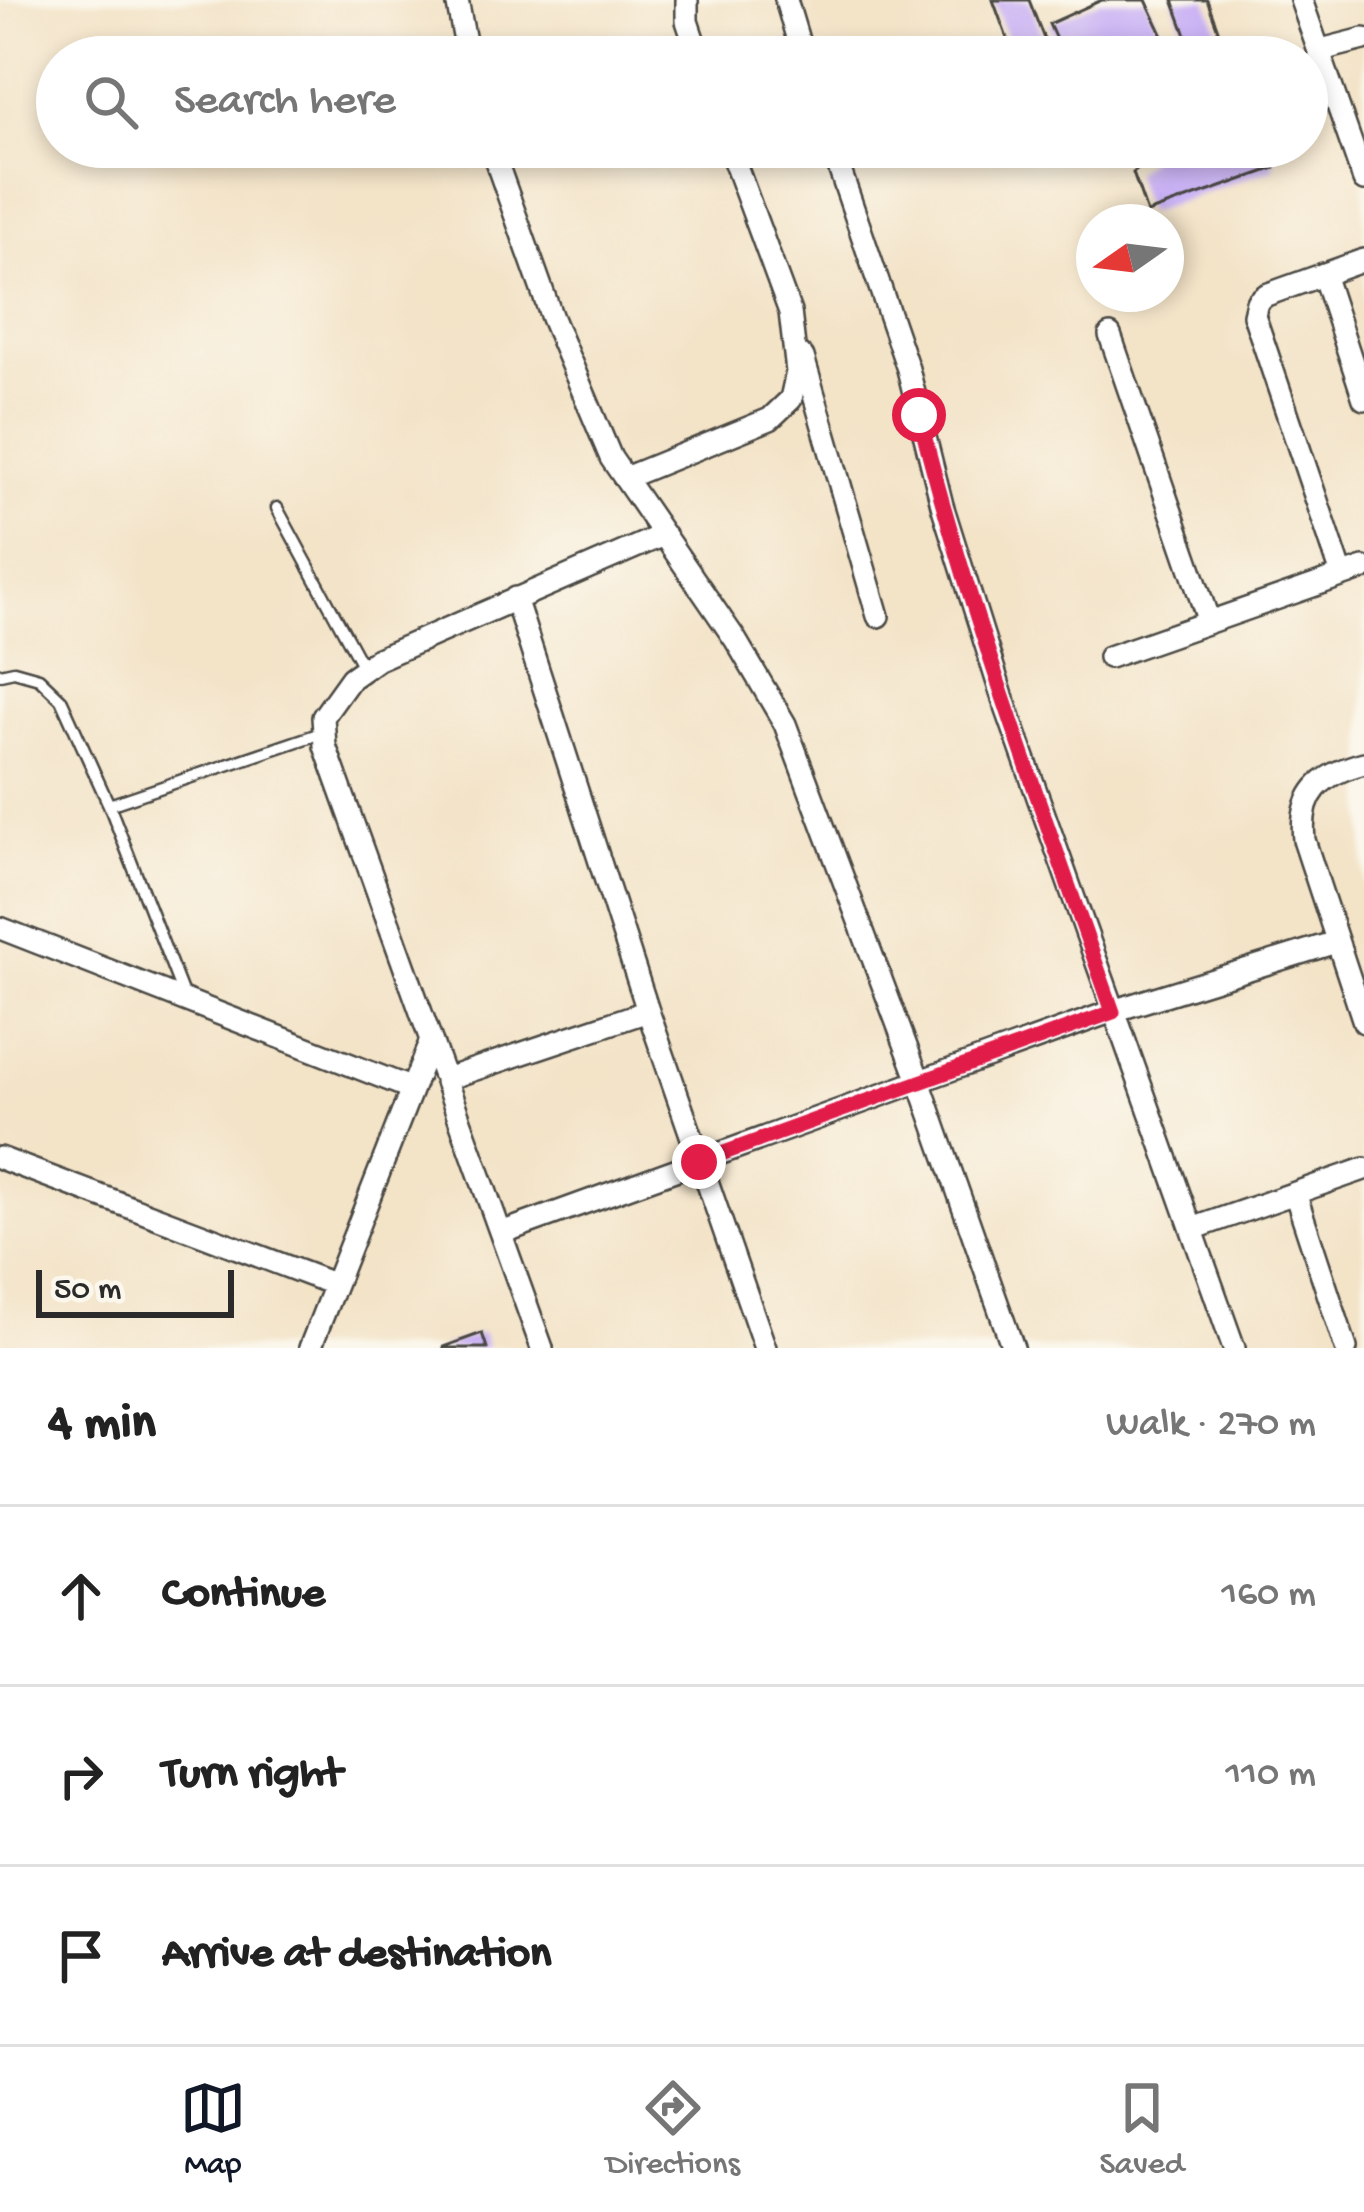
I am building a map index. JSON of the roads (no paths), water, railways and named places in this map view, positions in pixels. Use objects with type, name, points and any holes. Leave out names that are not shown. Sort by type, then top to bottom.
[{"type":"street","points":[[457,0],[464,36]]},
{"type":"street","points":[[687,0],[692,36]]},
{"type":"street","points":[[786,0],[797,36]]},
{"type":"street","points":[[1301,0],[1315,36]]},
{"type":"street","points":[[1328,48],[1364,39]]},
{"type":"street","points":[[1328,71],[1364,180]]},
{"type":"street","points":[[498,168],[552,318],[611,458],[735,639],[785,724],[1013,1348]]},
{"type":"street","points":[[737,168],[790,312],[878,616]]},
{"type":"street","points":[[839,168],[908,370],[942,505],[1002,696],[1234,1348]]},
{"type":"street","points":[[1109,657],[1353,571],[1254,315],[1257,302],[1266,295],[1364,260]]},
{"type":"street","points":[[1323,274],[1362,388]]},
{"type":"street","points":[[625,478],[770,419],[790,399],[797,372],[790,312]]},
{"type":"street","points":[[1110,335],[1209,622]]},
{"type":"street","points":[[542,1348],[325,746],[323,717],[334,698],[364,669],[663,535]]},
{"type":"street","points":[[515,598],[648,1011],[765,1348]]},
{"type":"street","points":[[1364,763],[1322,780],[1301,815],[1304,840],[1364,1022]]},
{"type":"street","points":[[0,928],[410,1088]]},
{"type":"street","points":[[501,1233],[1113,1012],[1336,942]]},
{"type":"street","points":[[446,1078],[648,1011]]},
{"type":"street","points":[[310,1348],[430,1040]]},
{"type":"street","points":[[0,1158],[333,1284]]},
{"type":"street","points":[[1192,1229],[1364,1169]]},
{"type":"street","points":[[1294,1193],[1346,1348]]},
{"type":"lane","points":[[448,0],[461,36]]},
{"type":"lane","points":[[277,508],[364,669]]},
{"type":"lane","points":[[0,674],[14,671],[39,678],[61,699],[109,805],[185,1000]]},
{"type":"lane","points":[[109,805],[324,732]]}]
